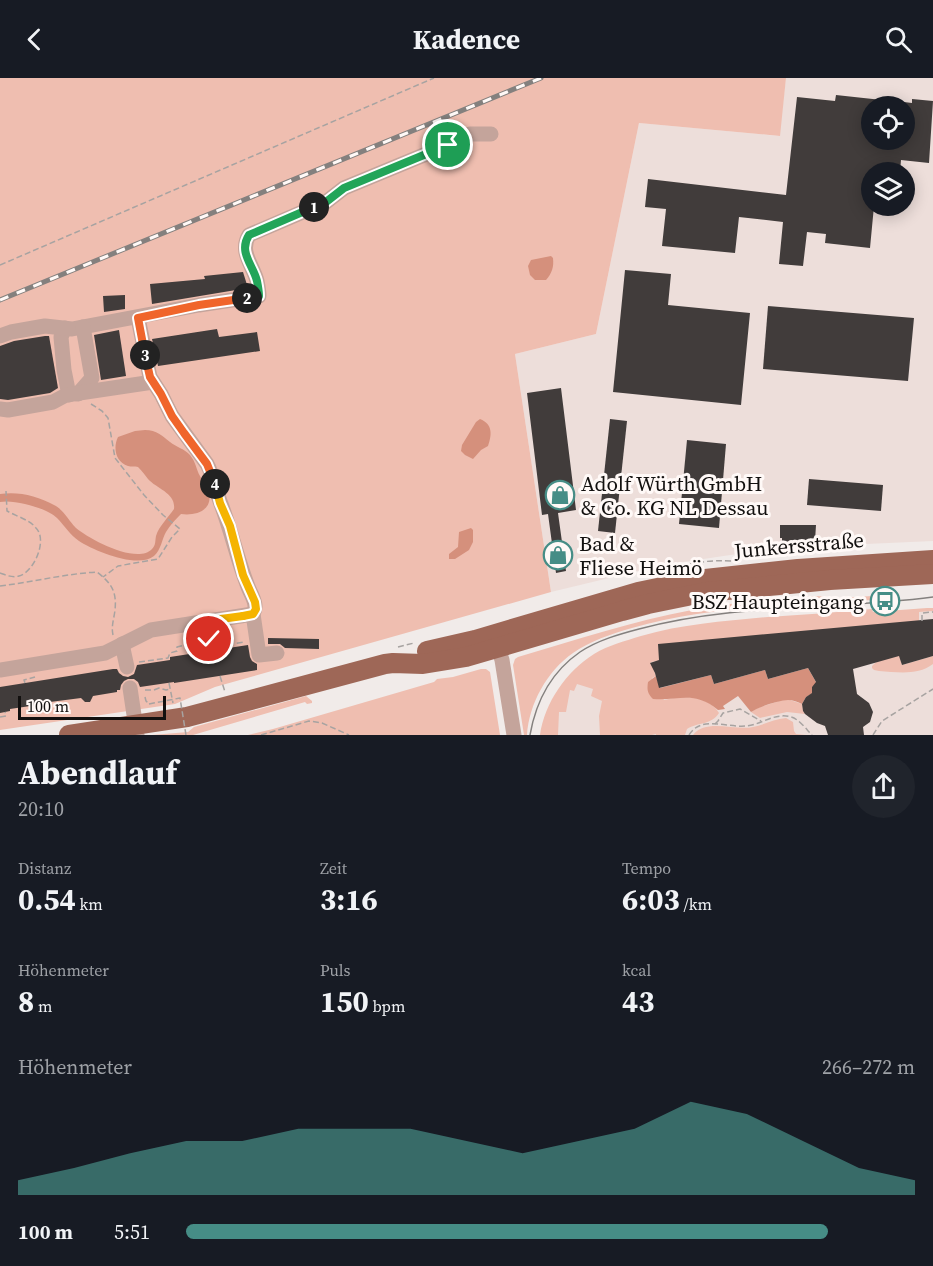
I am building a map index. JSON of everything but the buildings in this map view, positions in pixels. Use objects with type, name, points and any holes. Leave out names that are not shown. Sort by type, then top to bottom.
[{"type":"main road","name":"Junkersstraße","points":[[69,735],[181,727],[205,713],[295,687],[393,663],[423,664],[466,657],[496,641],[638,592],[705,579],[808,568],[933,560]]},
{"type":"main road","name":"Junkersstraße","points":[[496,641],[707,592],[820,581],[933,574]]},
{"type":"street","points":[[0,336],[45,326],[72,329],[259,296],[257,280],[246,256],[245,241],[249,235],[326,202],[344,188],[470,134],[491,134]]},
{"type":"street","points":[[138,318],[150,377],[172,416],[212,473],[243,575],[255,602],[256,609],[253,614],[259,655],[277,653]]},
{"type":"street","points":[[74,394],[92,378],[83,327]]},
{"type":"street","points":[[65,328],[61,337],[64,370],[74,394]]},
{"type":"street","points":[[0,409],[8,410],[53,402],[74,394],[153,382]]},
{"type":"street","points":[[0,670],[105,653],[151,630],[253,614]]},
{"type":"street","points":[[496,641],[502,660],[514,735]]},
{"type":"street","points":[[119,646],[127,666]]},
{"type":"street","points":[[130,688],[136,730]]},
{"type":"path","points":[[0,265],[434,78]]},
{"type":"path","points":[[74,394],[75,400],[86,402],[102,411],[108,418],[115,458],[144,495],[180,529],[172,537],[158,560],[118,566],[103,577]]},
{"type":"path","points":[[0,573],[17,577],[26,573],[37,556],[41,537],[38,529],[32,524],[7,511],[6,491]]},
{"type":"path","points":[[0,586],[74,573],[97,572],[113,588],[115,610],[112,628],[119,646]]},
{"type":"path","points":[[875,593],[877,597],[875,610],[881,610]]},
{"type":"path","points":[[922,621],[922,613],[933,612]]},
{"type":"path","points":[[206,621],[211,649],[257,640]]},
{"type":"path","points":[[127,666],[168,658],[170,653],[177,651],[177,647],[209,639]]},
{"type":"path","points":[[169,682],[181,727]]},
{"type":"path","points":[[873,735],[882,721],[933,688]]},
{"type":"path","points":[[170,689],[144,690],[146,701],[149,704],[180,698],[181,727]]},
{"type":"path","points":[[715,724],[723,713],[740,709],[761,721]]},
{"type":"path","points":[[0,717],[6,716],[5,712]]},
{"type":"path","points":[[689,735],[696,727],[715,724],[745,726],[776,717],[790,716],[812,735]]},
{"type":"path","points":[[261,735],[309,721],[322,723],[349,735]]},
{"type":"shaded area","points":[[0,78],[786,78],[780,136],[639,123],[596,334],[515,354],[551,592],[215,687],[175,704],[0,730]]},
{"type":"shaded area","points":[[786,78],[933,78],[933,541],[777,548],[663,565],[551,592],[515,354],[596,334],[639,123],[779,136]]},
{"type":"shaded area","points":[[551,256],[553,264],[550,275],[546,280],[535,280],[530,275],[528,266],[531,260]]},
{"type":"shaded area","points":[[480,419],[489,427],[490,438],[488,446],[473,459],[461,451],[462,445]]},
{"type":"shaded area","points":[[145,430],[159,434],[190,455],[208,488],[210,499],[202,511],[181,514],[177,518],[166,532],[154,556],[138,561],[105,554],[79,541],[57,518],[46,511],[22,503],[0,502],[0,494],[7,493],[41,499],[57,507],[76,528],[102,544],[125,552],[145,553],[154,546],[157,532],[174,509],[174,504],[169,495],[152,483],[138,467],[128,466],[120,461],[116,445],[118,437]]},
{"type":"shaded area","points":[[471,528],[473,542],[469,550],[455,559],[449,559],[449,554],[458,547],[459,532]]},
{"type":"shaded area","points":[[816,596],[840,598],[872,596],[872,600],[781,605],[690,615],[624,630],[601,638],[573,653],[555,669],[541,689],[531,712],[527,735],[524,735],[513,665],[518,657],[670,614],[723,605]]},
{"type":"shaded area","points":[[933,608],[933,611],[919,612],[919,621],[651,662],[656,676],[652,678],[664,700],[679,697],[695,698],[709,703],[719,713],[713,720],[687,729],[685,735],[600,735],[599,716],[602,701],[591,696],[593,689],[577,684],[574,691],[570,690],[566,712],[559,712],[558,735],[540,735],[552,700],[574,670],[605,648],[641,636],[688,626],[768,617],[872,609],[873,612]]},
{"type":"shaded area","points":[[933,611],[933,735],[546,735],[573,678],[867,614]]},
{"type":"shaded area","points":[[898,650],[902,665],[933,656],[933,664],[927,668],[907,672],[879,671],[872,668],[875,663]]},
{"type":"shaded area","points":[[808,668],[817,684],[812,687],[813,693],[806,697],[802,704],[784,700],[751,712],[738,696],[723,706],[725,709],[718,710],[694,698],[653,699],[648,689],[648,682],[656,676],[660,688],[711,675],[714,684],[765,670],[768,679]]},
{"type":"shaded area","points":[[481,669],[490,672],[500,735],[248,735],[434,682],[437,679]]},
{"type":"shaded area","points":[[306,696],[312,703],[305,702],[193,735],[152,735],[188,732],[194,727]]},
{"type":"shaded area","points":[[781,700],[802,704],[805,714],[787,712],[760,718],[751,712],[758,708]]},
{"type":"shaded area","points":[[786,718],[793,722],[796,734],[806,735],[693,735],[705,727],[746,728]]},
{"type":"tram line","points":[[530,735],[536,710],[553,678],[580,652],[609,638],[639,629],[712,615],[933,597]]},
{"type":"railway","points":[[0,300],[541,78]]},
{"type":"place","name":"Adolf Würth GmbH & Co. KG NL Dessau","points":[[560,495]]},
{"type":"place","name":"Bad & Fliese Heimö","points":[[558,555]]},
{"type":"place","name":"BSZ Haupteingang","points":[[885,601]]},
{"type":"route","points":[[209,639],[206,621],[253,614],[256,609],[255,602],[243,575],[230,526],[220,503],[212,473],[172,416],[150,377],[138,318],[199,305],[259,296],[257,280],[246,256],[245,241],[249,235],[326,202],[344,188],[448,145]]}]
